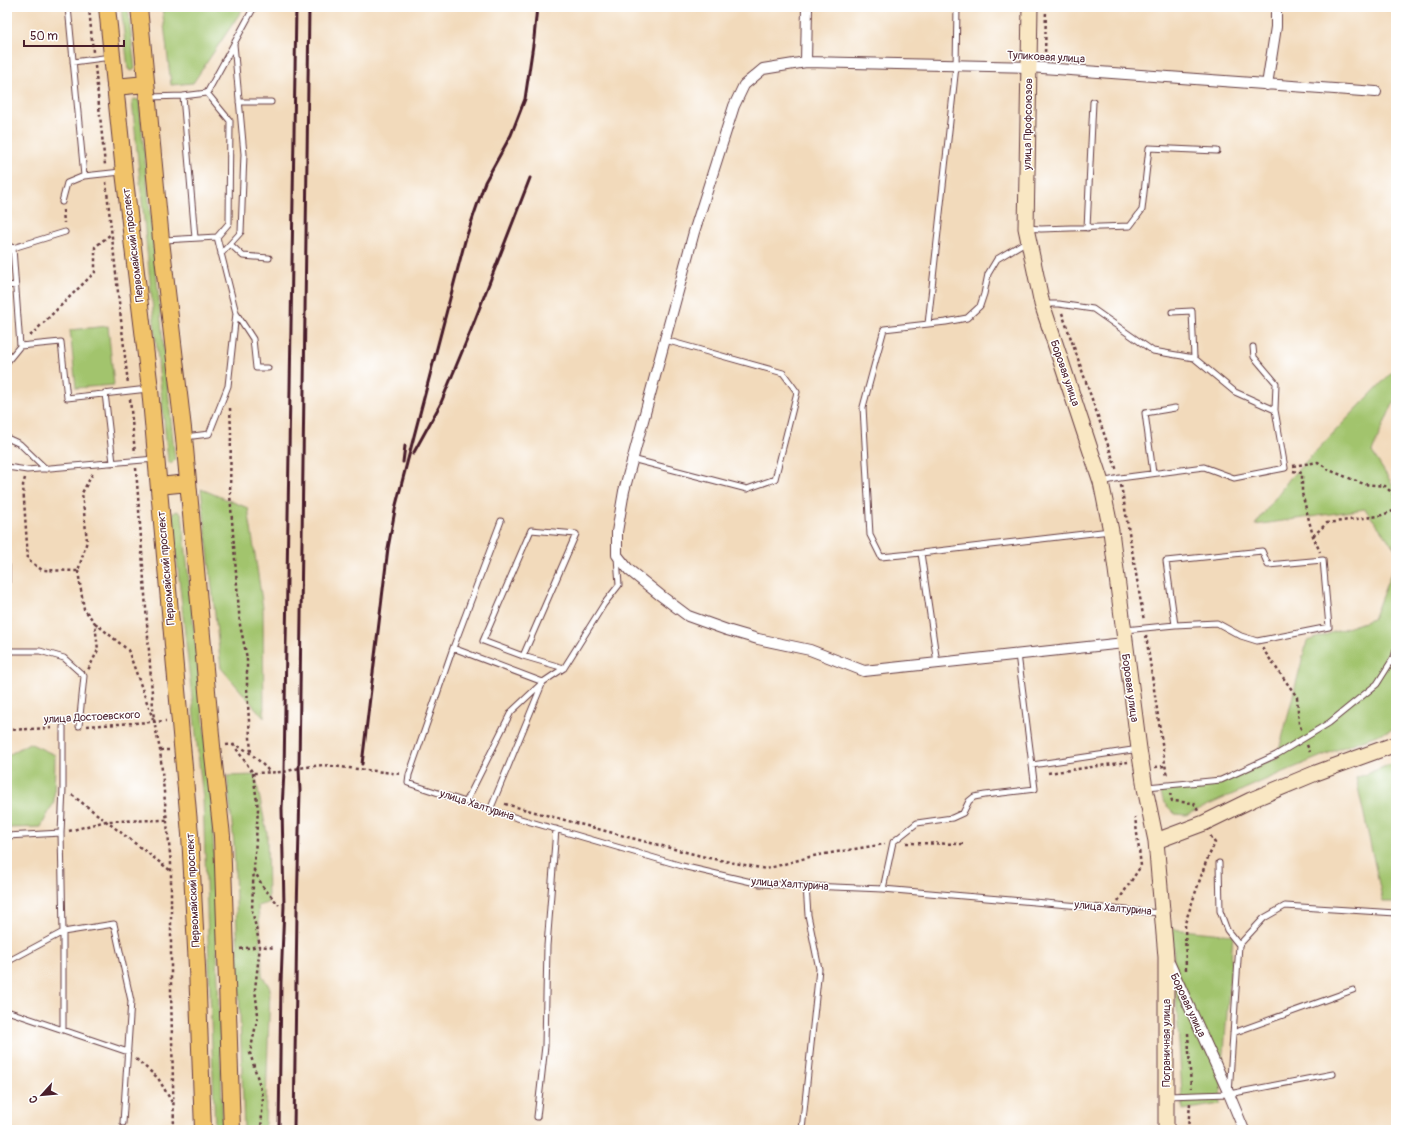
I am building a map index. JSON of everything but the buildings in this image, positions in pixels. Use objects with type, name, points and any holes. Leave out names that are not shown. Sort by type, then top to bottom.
[{"type":"main road","name":"Первомайский проспект","points":[[107,7],[124,172],[150,389],[190,834],[203,1130]]},
{"type":"main road","points":[[139,7],[161,240],[184,437],[212,746],[222,836],[232,1130]]},
{"type":"main road","name":"улица Профсоюзов","points":[[1027,234],[1030,7]]},
{"type":"main road","points":[[115,87],[147,91]]},
{"type":"main road","name":"Боровая улица","points":[[1027,234],[1042,304],[1102,482],[1111,531],[1139,750],[1156,841],[1161,913],[1166,957]]},
{"type":"main road","points":[[159,486],[188,483]]},
{"type":"main road","points":[[1156,841],[1204,823],[1251,800],[1316,773],[1396,744]]},
{"type":"main road","name":"Пограничная улица","points":[[1166,957],[1166,1130]]},
{"type":"street","points":[[806,62],[807,7]]},
{"type":"street","points":[[1267,84],[1276,27],[1276,7]]},
{"type":"street","name":"Тупиковая улица","points":[[617,555],[617,532],[624,491],[694,232],[734,106],[744,85],[763,69],[806,62],[1029,67],[1376,92]]},
{"type":"street","points":[[617,555],[629,570],[688,616],[758,639],[810,650],[864,671],[1018,654],[1124,637]]},
{"type":"street","name":"Боровая улица","points":[[1166,957],[1244,1130]]},
{"type":"lane","points":[[68,7],[84,176]]},
{"type":"lane","points":[[207,93],[254,7]]},
{"type":"lane","points":[[928,324],[956,66],[957,7]]},
{"type":"lane","points":[[221,254],[242,232],[244,154],[234,44]]},
{"type":"lane","points":[[73,62],[112,57]]},
{"type":"lane","points":[[147,91],[183,96],[207,93]]},
{"type":"lane","points":[[161,240],[217,237],[229,223],[230,121],[207,93]]},
{"type":"lane","points":[[183,96],[195,238]]},
{"type":"lane","points":[[239,102],[271,102]]},
{"type":"lane","points":[[1087,228],[1093,102]]},
{"type":"lane","points":[[1111,531],[881,557],[870,535],[863,408],[884,329],[967,318],[980,306],[988,274],[997,259],[1027,234],[1041,229],[1130,226],[1142,210],[1149,148],[1217,151]]},
{"type":"lane","points":[[62,202],[67,183],[84,176],[124,172]]},
{"type":"lane","points":[[7,245],[13,248],[65,232]]},
{"type":"lane","points":[[217,237],[236,314],[253,339],[256,368],[268,368]]},
{"type":"lane","points":[[230,244],[243,256],[269,258]]},
{"type":"lane","points":[[7,362],[20,346],[13,248]]},
{"type":"lane","points":[[7,285],[16,286]]},
{"type":"lane","points":[[1042,304],[1059,304],[1093,309],[1153,351],[1194,358],[1235,392],[1275,410]]},
{"type":"lane","points":[[1172,312],[1192,311],[1194,358]]},
{"type":"lane","points":[[184,437],[209,434],[228,386],[236,314]]},
{"type":"lane","points":[[632,459],[747,489],[775,479],[797,392],[783,373],[665,340]]},
{"type":"lane","points":[[20,346],[61,342],[67,398],[150,389]]},
{"type":"lane","points":[[1102,482],[1153,473],[1204,468],[1234,478],[1285,468],[1275,410],[1276,383],[1254,357],[1253,347]]},
{"type":"lane","points":[[105,393],[113,463]]},
{"type":"lane","points":[[1153,473],[1145,413],[1175,408]]},
{"type":"lane","points":[[7,438],[20,444],[46,469]]},
{"type":"lane","points":[[7,467],[26,470],[46,469],[156,459]]},
{"type":"lane","points":[[409,775],[453,648],[501,521]]},
{"type":"lane","points":[[523,656],[576,534],[531,530],[484,641],[523,656],[564,668]]},
{"type":"lane","points":[[1124,637],[1145,629],[1175,624],[1217,623],[1241,636],[1257,641],[1329,627],[1323,560],[1268,565],[1262,551],[1166,561],[1175,624]]},
{"type":"lane","points":[[921,553],[938,662]]},
{"type":"lane","points":[[466,802],[511,712],[542,682],[564,668],[604,604],[619,585],[617,555]]},
{"type":"lane","points":[[7,566],[7,589]]},
{"type":"lane","points":[[453,648],[542,682]]},
{"type":"lane","points":[[1145,788],[1169,784],[1221,780],[1276,755],[1329,723],[1377,684],[1394,657],[1396,650]]},
{"type":"lane","points":[[7,651],[46,652],[64,658],[84,676],[79,726]]},
{"type":"lane","points":[[883,889],[893,842],[917,823],[952,818],[963,813],[969,801],[974,797],[1035,789],[1018,654]]},
{"type":"lane","points":[[490,810],[542,682]]},
{"type":"lane","points":[[63,727],[61,833],[63,1030]]},
{"type":"lane","points":[[1032,765],[1139,750]]},
{"type":"lane","name":"улица Халтурина","points":[[409,775],[408,783],[490,810],[682,866],[760,884],[883,889],[1161,913]]},
{"type":"lane","points":[[537,1117],[546,1046],[547,946],[556,829]]},
{"type":"lane","points":[[7,836],[61,833]]},
{"type":"lane","points":[[1219,863],[1220,911],[1227,930],[1239,945]]},
{"type":"lane","points":[[802,1130],[818,970],[808,915],[806,886]]},
{"type":"lane","points":[[1229,1094],[1239,945],[1264,918],[1285,906],[1396,913]]},
{"type":"lane","points":[[7,962],[63,932],[114,924],[132,1001],[123,1123]]},
{"type":"lane","points":[[1233,1033],[1353,990]]},
{"type":"lane","points":[[7,1011],[128,1052]]},
{"type":"lane","points":[[1166,1096],[1229,1094],[1333,1074]]},
{"type":"path","points":[[89,7],[111,233],[129,391],[154,721],[160,750],[171,871],[171,991],[174,1130]]},
{"type":"path","points":[[1044,68],[1046,7]]},
{"type":"path","points":[[62,202],[65,232]]},
{"type":"path","points":[[20,346],[95,272],[95,247],[111,233]]},
{"type":"path","points":[[1059,304],[1120,478],[1145,629],[1165,766]]},
{"type":"path","points":[[228,386],[231,432],[230,494],[240,624],[247,658],[247,688],[251,754]]},
{"type":"path","points":[[1285,468],[1318,462],[1329,470],[1364,484],[1385,486],[1394,494],[1396,502]]},
{"type":"path","points":[[97,464],[82,493],[87,541],[78,571],[84,609],[95,623],[128,650],[154,721]]},
{"type":"path","points":[[1285,468],[1302,473],[1302,494],[1313,536],[1323,560]]},
{"type":"path","points":[[25,477],[23,485],[28,560],[42,570],[78,571]]},
{"type":"path","points":[[1313,536],[1327,523],[1379,516],[1396,510]]},
{"type":"path","points":[[84,676],[98,650],[95,623]]},
{"type":"path","points":[[1257,641],[1297,697],[1299,724],[1310,752]]},
{"type":"path","name":"улица Достоевского","points":[[79,726],[179,720]]},
{"type":"path","name":"улица Достоевского","points":[[7,730],[63,727]]},
{"type":"path","points":[[261,1130],[263,1096],[250,1053],[258,1015],[255,989],[260,946],[252,910],[258,808],[253,773],[233,744],[251,754],[270,772]]},
{"type":"path","points":[[1034,775],[1128,762],[1130,766]]},
{"type":"path","points":[[253,773],[284,772],[299,768],[323,765],[409,775]]},
{"type":"path","points":[[63,788],[171,871]]},
{"type":"path","points":[[494,800],[709,858],[766,869],[814,856],[893,842],[964,844]]},
{"type":"path","points":[[1186,978],[1185,924],[1206,862],[1215,843],[1194,803]]},
{"type":"path","points":[[1113,908],[1141,866],[1135,814]]},
{"type":"path","points":[[61,833],[106,821],[167,820]]},
{"type":"path","points":[[254,869],[263,887],[278,905]]},
{"type":"path","points":[[225,951],[260,946],[275,948]]},
{"type":"path","points":[[1188,1028],[1191,1096],[1188,1130]]},
{"type":"path","points":[[128,1052],[158,1078],[174,1105]]},
{"type":"green space","points":[[121,7],[128,7],[135,69],[132,71],[128,69]]},
{"type":"green space","points":[[162,7],[244,7],[193,83],[171,85]]},
{"type":"green space","points":[[134,99],[139,100],[175,460],[171,464],[168,461],[132,101]]},
{"type":"green space","points":[[108,326],[114,385],[76,388],[70,330]]},
{"type":"green space","points":[[1396,368],[1396,396],[1372,452],[1396,490],[1396,550],[1365,509],[1255,525],[1290,478]]},
{"type":"green space","points":[[201,489],[248,508],[263,608],[264,718],[221,668]]},
{"type":"green space","points":[[177,511],[182,514],[212,801],[223,1130],[215,1130],[203,799],[172,514]]},
{"type":"green space","points":[[1396,560],[1396,728],[1341,748],[1186,815],[1175,814],[1164,803],[1160,790],[1203,787],[1277,758],[1307,641],[1373,619]]},
{"type":"green space","points":[[29,743],[55,755],[54,802],[41,827],[9,828],[7,819],[7,756]]},
{"type":"green space","points":[[1396,762],[1396,902],[1383,902],[1356,778]]},
{"type":"green space","points":[[255,775],[267,833],[268,903],[258,906],[262,975],[270,988],[265,1130],[244,1130],[234,844],[227,776]]},
{"type":"green space","points":[[1172,929],[1233,935],[1220,1104],[1183,1110]]},
{"type":"railway","points":[[279,1130],[281,982],[284,906],[282,808],[284,772],[296,7]]},
{"type":"railway","points":[[294,1130],[300,791],[299,768],[309,7]]},
{"type":"railway","points":[[362,764],[388,548],[396,505],[465,241],[485,182],[511,135],[525,99],[537,7]]},
{"type":"railway","points":[[413,454],[440,405],[530,178]]},
{"type":"railway","points":[[403,462],[405,446]]}]
